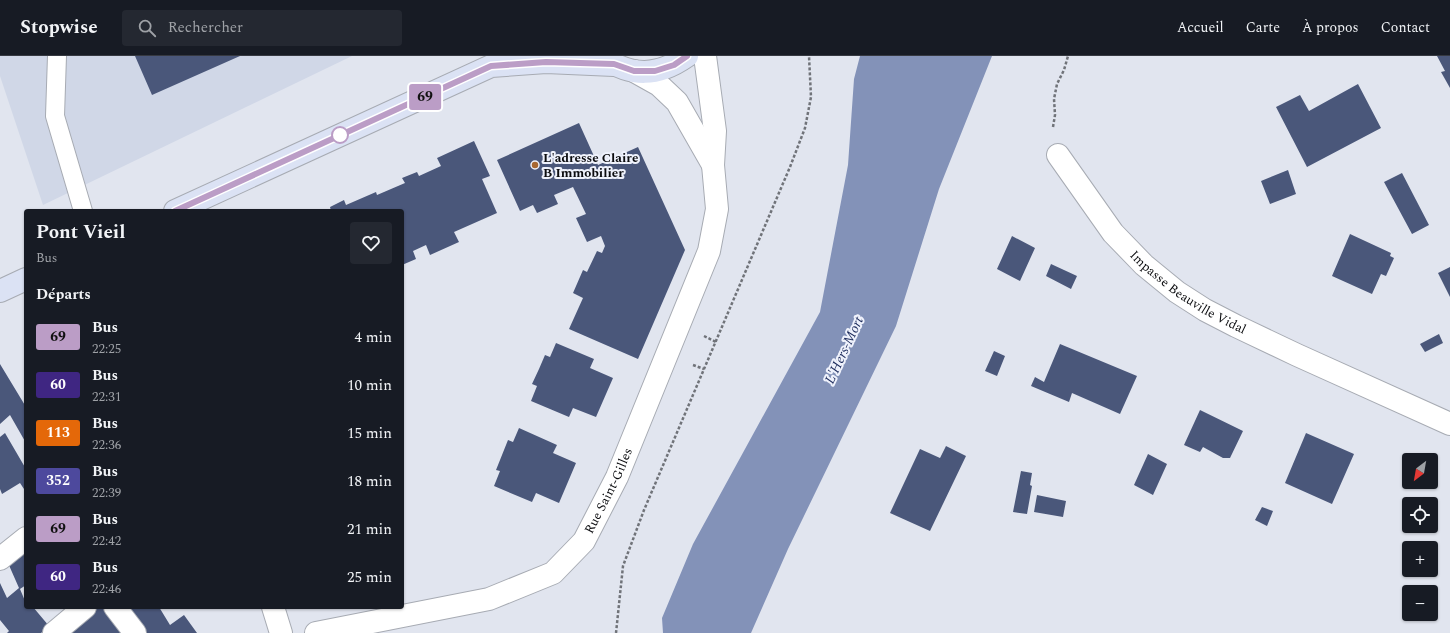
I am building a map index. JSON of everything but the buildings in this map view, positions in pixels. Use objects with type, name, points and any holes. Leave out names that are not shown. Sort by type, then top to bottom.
[{"type":"main road","points":[[179,209],[496,61],[546,62],[607,60],[634,71],[655,71],[674,65],[688,56]]},
{"type":"main road","points":[[0,291],[24,280]]},
{"type":"street","name":"Rue Saint-Gilles","points":[[316,633],[489,599],[553,573],[584,540],[617,478],[709,251],[717,209],[713,165],[715,131],[704,56]]},
{"type":"street","points":[[634,71],[659,85],[677,102],[713,165]]},
{"type":"street","name":"Impasse Beauville Vidal","points":[[1058,155],[1113,233],[1144,265],[1177,292],[1205,310],[1236,326],[1450,424]]},
{"type":"street","points":[[0,559],[24,540]]},
{"type":"street","points":[[54,633],[83,609]]},
{"type":"street","points":[[117,609],[135,633]]},
{"type":"street","points":[[275,609],[281,633]]},
{"type":"lane","points":[[57,56],[55,116],[82,209]]},
{"type":"path","points":[[616,633],[623,566],[633,538],[790,167],[805,128],[811,97],[809,56]]},
{"type":"path","points":[[1058,155],[1052,129],[1055,115],[1054,99],[1057,84],[1064,70],[1068,56]]},
{"type":"shaded area","points":[[0,56],[352,56],[43,205],[0,76]]},
{"type":"water","name":"L'Hers-Mort","points":[[860,56],[992,56],[939,189],[896,326],[788,549],[751,633],[663,633],[662,618],[693,544],[820,312],[848,165],[854,79]]},
{"type":"bus line","name":"69","points":[[179,209],[491,66],[546,62],[614,64],[624,69],[634,71],[655,71],[674,65],[687,56]]},
{"type":"place","name":"L'adresse Claire B Immobilier","points":[[535,165]]}]
